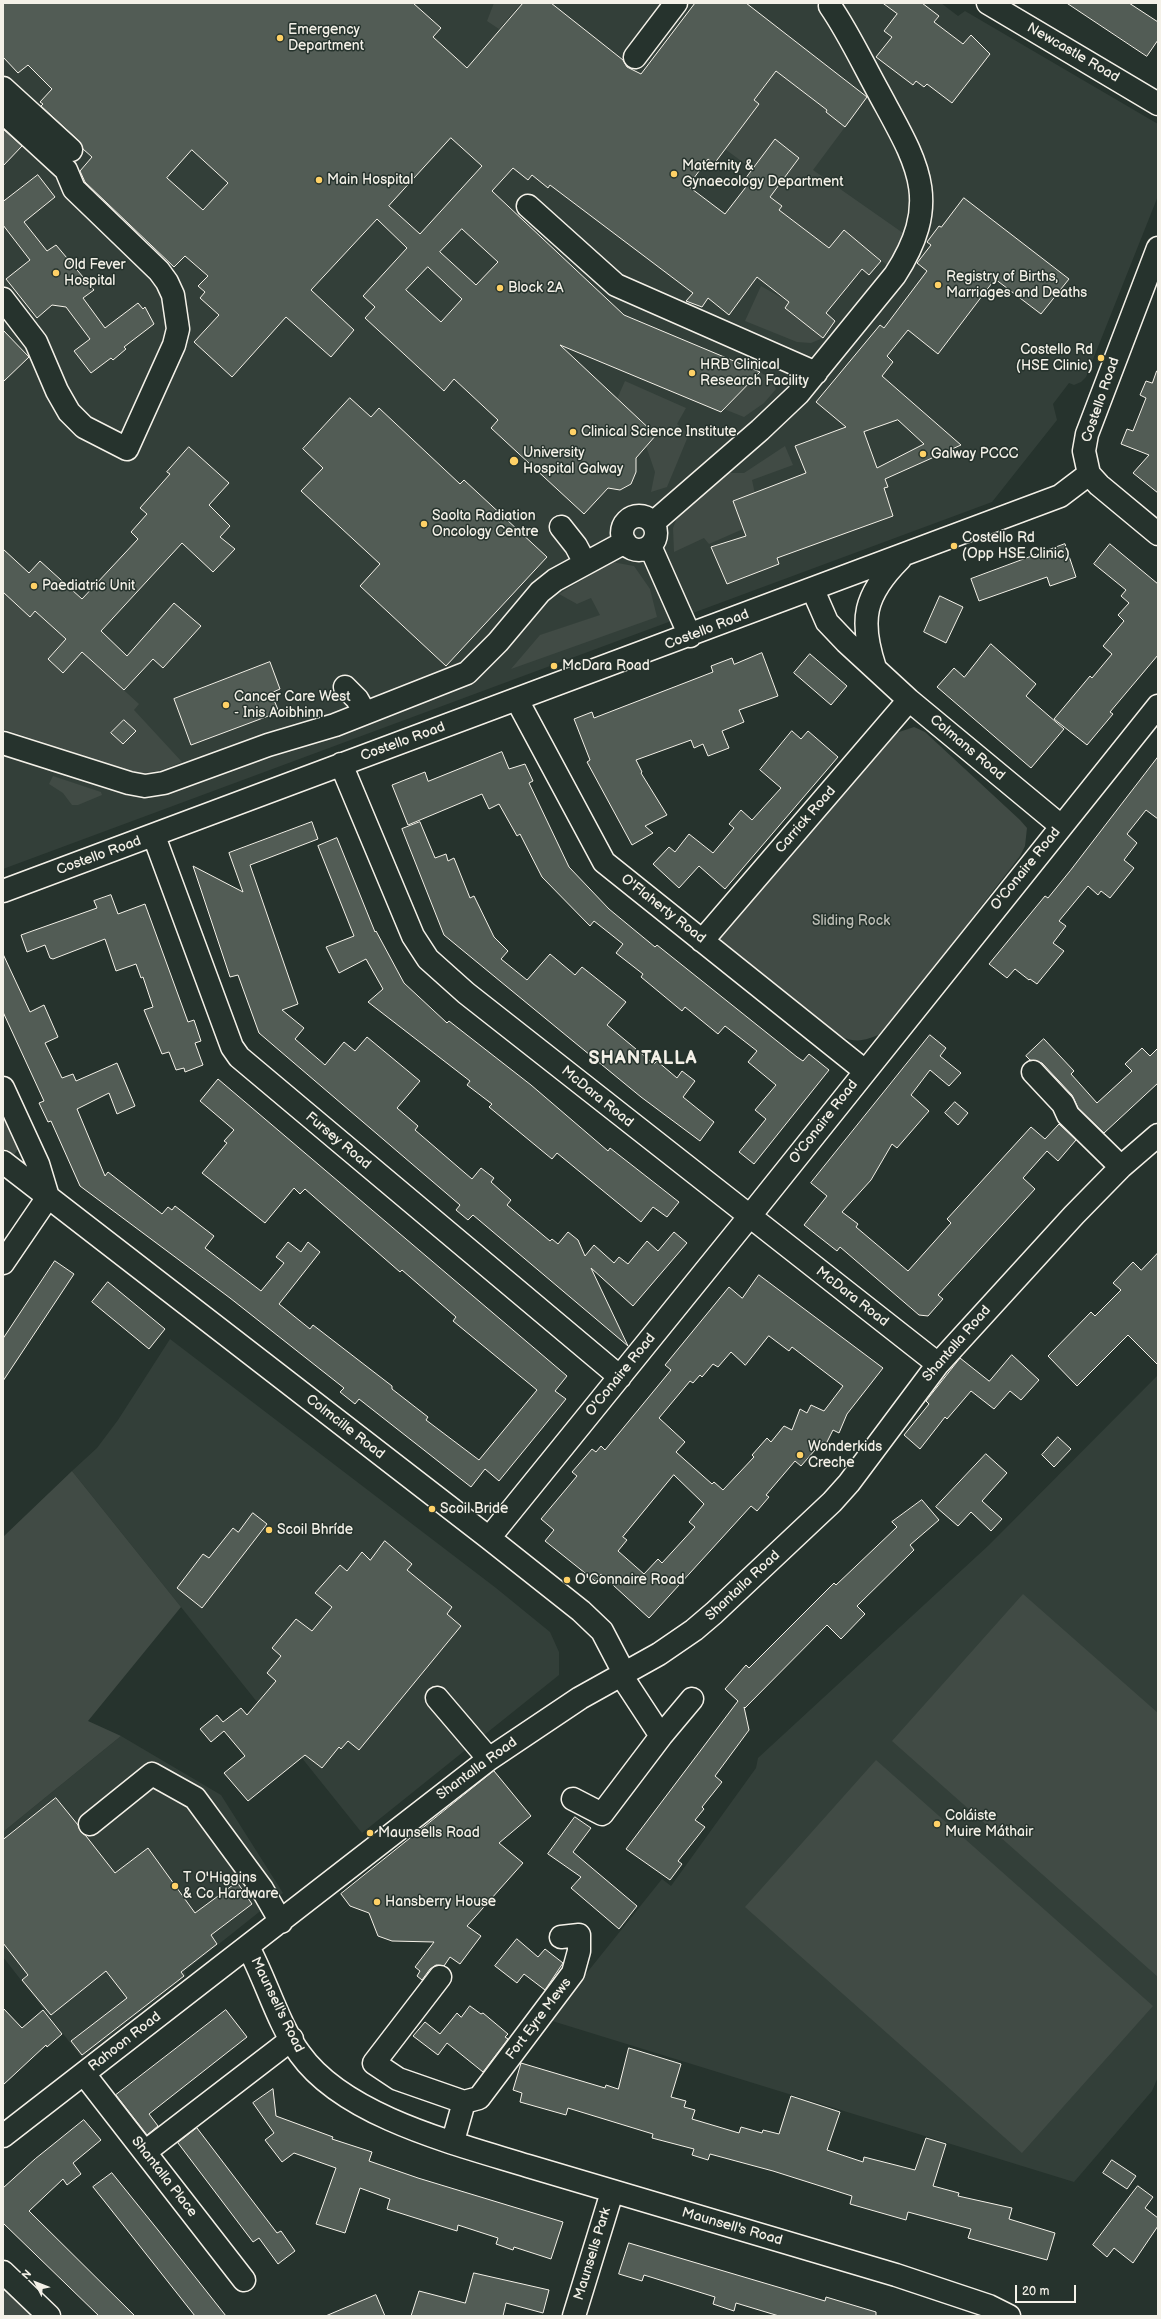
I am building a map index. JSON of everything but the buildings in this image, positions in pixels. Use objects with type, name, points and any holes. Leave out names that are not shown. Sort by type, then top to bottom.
[{"type":"street","points":[[635,57],[676,3]]},
{"type":"street","points":[[653,523],[760,430],[816,373],[895,275],[909,254],[917,235],[921,214],[922,195],[910,151],[826,4]]},
{"type":"street","name":"Newcastle Road","points":[[996,5],[1158,104]]},
{"type":"street","points":[[3,88],[71,150]]},
{"type":"street","points":[[3,112],[66,170],[74,189],[159,271],[167,282],[173,295],[178,319],[174,345],[127,449],[84,427],[69,412],[57,391],[36,342],[17,331],[3,299]]},
{"type":"street","points":[[528,206],[616,286],[816,373]]},
{"type":"street","name":"Costello Road","points":[[3,891],[154,836],[341,764],[690,636],[1060,496],[1089,474],[1084,451],[1087,434],[1158,248]]},
{"type":"street","points":[[1089,474],[1099,485],[1158,534]]},
{"type":"street","points":[[644,516],[653,523],[656,533],[653,543],[650,546],[639,550],[628,546],[625,542],[623,536],[624,525],[632,517],[644,516]]},
{"type":"street","points":[[561,527],[576,546],[585,563]]},
{"type":"street","points":[[3,743],[129,783],[145,786],[164,783],[268,745],[335,725],[467,673],[498,642],[540,592],[555,580],[625,542]]},
{"type":"street","points":[[650,546],[690,636]]},
{"type":"street","name":"Colmans Road","points":[[875,668],[870,653],[866,621],[871,595],[885,573],[902,556]]},
{"type":"street","name":"Colmans Road","points":[[813,590],[827,622],[908,700],[1061,826]]},
{"type":"street","points":[[345,687],[357,699],[365,713]]},
{"type":"street","name":"O'Flaherty Road","points":[[517,700],[604,862],[865,1071]]},
{"type":"street","name":"Carrick Road","points":[[702,941],[908,700]]},
{"type":"street","name":"O'Conaire Road","points":[[489,1538],[749,1217],[1158,706]]},
{"type":"street","name":"McDara Road","points":[[341,764],[413,936],[428,959],[466,993],[749,1217],[938,1364]]},
{"type":"street","name":"Fursey Road","points":[[154,836],[232,1047],[238,1057],[620,1377]]},
{"type":"street","points":[[1033,1072],[1063,1104],[1068,1115],[1121,1167]]},
{"type":"street","points":[[3,1088],[38,1164],[48,1197],[3,1263]]},
{"type":"street","name":"Shantalla Road","points":[[248,1947],[489,1759],[580,1698],[659,1654],[694,1630],[821,1513],[849,1483],[938,1364],[1074,1215],[1121,1167],[1158,1135]]},
{"type":"street","name":"Colmcille Road","points":[[3,1162],[489,1538],[581,1611],[602,1631],[623,1674],[661,1736]]},
{"type":"street","points":[[437,1698],[489,1759]]},
{"type":"street","points":[[573,1799],[602,1814],[661,1736],[692,1699]]},
{"type":"street","points":[[90,1824],[152,1774],[195,1798],[262,1888],[281,1922]]},
{"type":"street","name":"Fort Eyre Mews","points":[[464,2102],[479,2098],[573,1974],[579,1950],[579,1935],[561,1936]]},
{"type":"street","name":"Maunsell's Road","points":[[248,1947],[292,2039],[310,2066],[340,2092],[383,2116],[453,2141],[612,2192],[896,2275],[982,2303],[1009,2316]]},
{"type":"street","name":"Rahoon Road","points":[[3,2136],[248,1947]]},
{"type":"street","points":[[440,1977],[374,2063],[398,2079],[464,2102],[453,2141]]},
{"type":"street","points":[[145,2152],[292,2039]]},
{"type":"street","name":"Shantalla Place","points":[[84,2074],[244,2280]]},
{"type":"street","name":"Maunsells Park","points":[[574,2316],[612,2192]]},
{"type":"street","points":[[3,2272],[49,2316]]},
{"type":"shaded area","name":"University Hospital Galway","points":[[3,3],[941,3],[958,16],[965,11],[1158,124],[1158,196],[1086,377],[1081,382],[1074,385],[1069,383],[1053,404],[1057,420],[992,502],[3,869]]},
{"type":"shaded area","name":"Scoil Bhríde","points":[[170,1339],[496,1588],[550,1632],[559,1652],[559,1675],[362,1833],[72,1471],[97,1448],[118,1420]]},
{"type":"shaded area","name":"Coláiste Muire Máthair","points":[[1158,1375],[1158,2077],[1152,2091],[1074,2182],[549,2020],[662,1879],[671,1886],[756,1768],[758,1758],[989,1545]]},
{"type":"shaded area","points":[[121,1736],[221,1795],[283,1893],[185,1971],[186,1976],[82,2058],[3,1957],[3,1832]]},
{"type":"green space","points":[[494,3],[521,3],[499,29],[487,21]]},
{"type":"green space","points":[[776,71],[827,110],[826,113],[845,127],[813,170],[903,233],[897,251],[887,265],[844,230],[829,248],[779,210],[782,206],[770,197],[799,159],[775,140],[752,169],[725,149],[759,105],[754,100]]},
{"type":"green space","points":[[761,286],[789,302],[785,308],[823,338],[811,343],[797,342],[745,321]]},
{"type":"green space","points":[[760,372],[771,379],[776,389],[764,403],[744,417],[724,409]]},
{"type":"green space","points":[[625,381],[686,408],[677,424],[689,434],[667,487],[651,492],[655,472],[646,446],[656,435],[617,399]]},
{"type":"green space","points":[[785,446],[793,465],[752,480],[755,494],[733,501],[743,529],[709,544],[704,538],[674,552],[673,528],[677,518],[729,473],[744,473]]},
{"type":"green space","points":[[612,562],[634,566],[650,589],[657,617],[511,669],[540,635],[600,615],[591,598],[577,604],[559,594]]},
{"type":"green space","points":[[3,589],[30,616],[35,611],[66,639],[48,659],[63,673],[82,652],[139,704],[134,710],[182,762],[162,770],[137,774],[3,729]]},
{"type":"green space","name":"Sliding Rock","points":[[914,727],[925,732],[1020,820],[1027,828],[1025,846],[1020,856],[883,1033],[862,1040],[852,1040],[840,1036],[723,946],[720,938],[721,931],[890,735]]},
{"type":"green space","points":[[53,776],[101,792],[102,795],[78,805],[72,805],[63,793],[49,784]]},
{"type":"green space","points":[[3,1111],[20,1146],[14,1155],[9,1156],[3,1153]]},
{"type":"green space","points":[[72,1471],[181,1607],[88,1721],[121,1736],[3,1832],[3,1537]]},
{"type":"green space","points":[[1023,1594],[1158,1713],[1158,1977],[892,1741]]},
{"type":"green space","points":[[876,1760],[1153,2006],[1022,2153],[745,1907]]},
{"type":"green space","points":[[3,2285],[34,2316],[3,2316]]},
{"type":"place","name":"Emergency Department","points":[[280,38]]},
{"type":"place","name":"Maternity & Gynaecology Department","points":[[674,174]]},
{"type":"place","name":"Main Hospital","points":[[319,180]]},
{"type":"place","name":"Old Fever Hospital","points":[[56,273]]},
{"type":"place","name":"Registry of Births, Marriages and Deaths","points":[[938,285]]},
{"type":"place","name":"Block 2A","points":[[500,288]]},
{"type":"place","name":"Costello Rd (HSE Clinic)","points":[[1101,358]]},
{"type":"place","name":"HRB Clinical Research Facility","points":[[692,373]]},
{"type":"place","name":"Clinical Science Institute","points":[[573,432]]},
{"type":"place","name":"Galway PCCC","points":[[923,454]]},
{"type":"place","name":"University Hospital Galway","points":[[514,461]]},
{"type":"place","name":"Saolta Radiation Oncology Centre","points":[[424,524]]},
{"type":"place","name":"Costello Rd (Opp HSE Clinic)","points":[[954,546]]},
{"type":"place","name":"Paediatric Unit","points":[[34,586]]},
{"type":"place","name":"McDara Road","points":[[554,666]]},
{"type":"place","name":"Cancer Care West - Inis Aoibhinn","points":[[226,705]]},
{"type":"place","name":"Wonderkids Creche","points":[[800,1455]]},
{"type":"place","name":"Scoil Bride","points":[[432,1509]]},
{"type":"place","name":"Scoil Bhríde","points":[[269,1530]]},
{"type":"place","name":"O'Connaire Road","points":[[567,1580]]},
{"type":"place","name":"Coláiste Muire Máthair","points":[[937,1824]]},
{"type":"place","name":"Maunsells Road","points":[[370,1833]]},
{"type":"place","name":"T O'Higgins & Co Hardware","points":[[175,1886]]},
{"type":"place","name":"Hansberry House","points":[[377,1902]]},
{"type":"district","name":"SHANTALLA","points":[[643,1059]]}]
